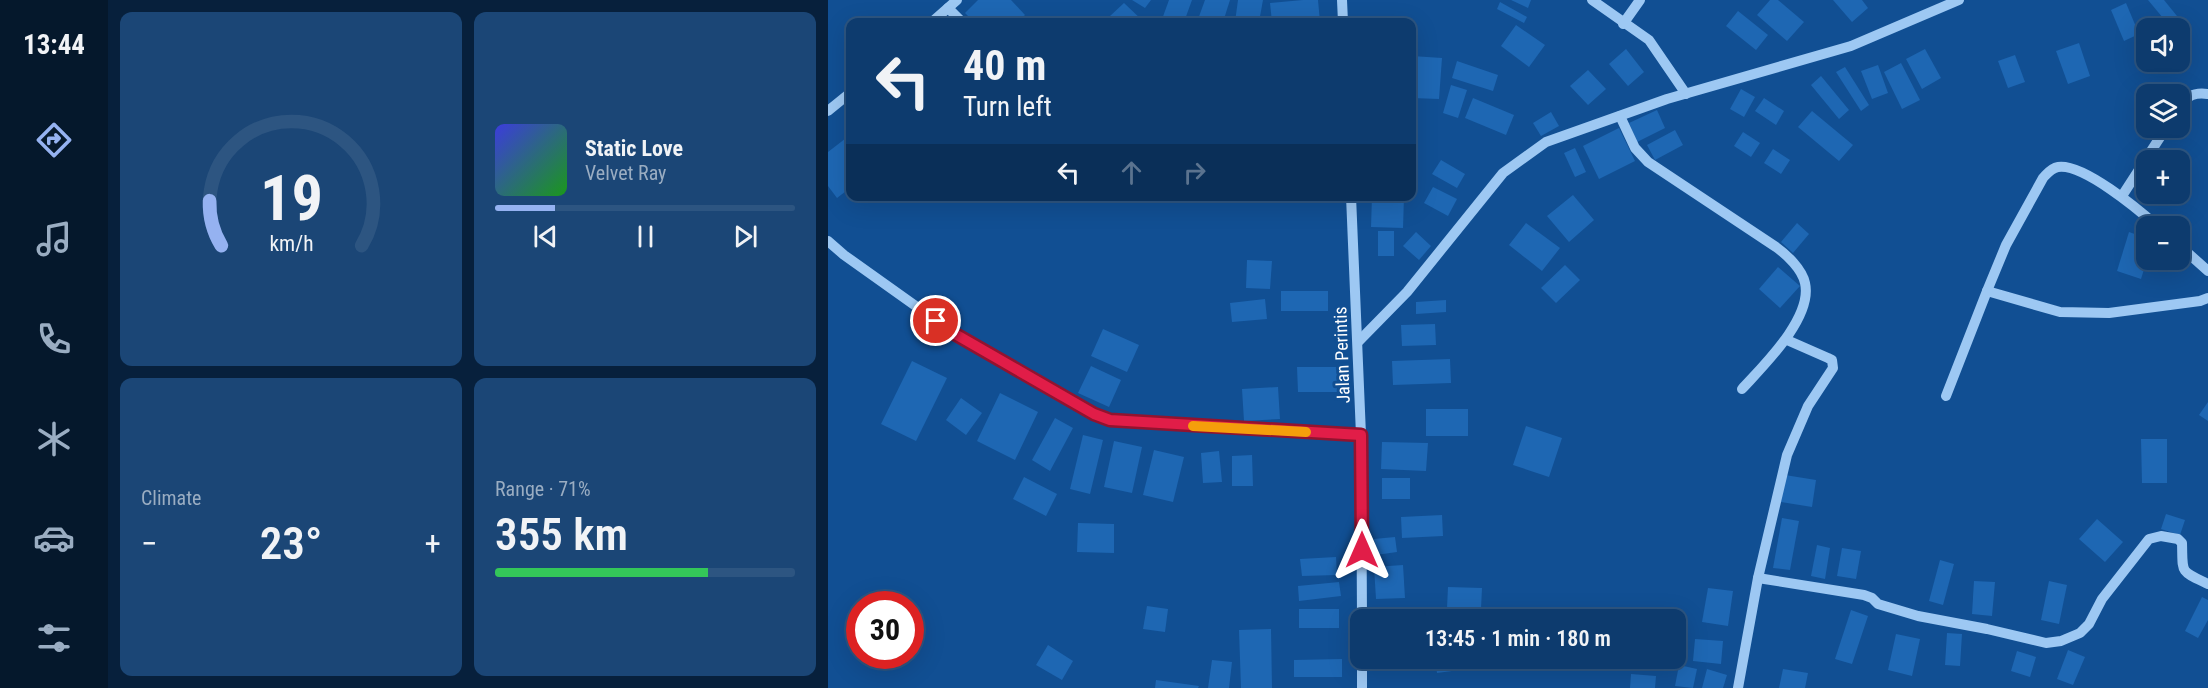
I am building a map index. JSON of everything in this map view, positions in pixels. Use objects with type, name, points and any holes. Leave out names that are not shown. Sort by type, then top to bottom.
[{"type":"street","points":[[937,18],[957,0]]},
{"type":"street","points":[[1342,0],[1343,18]]},
{"type":"street","points":[[1592,0],[1623,24],[1649,40],[1686,94]]},
{"type":"street","points":[[1623,24],[1640,0]]},
{"type":"street","points":[[1358,342],[1407,292],[1503,173],[1546,142],[1686,94],[1851,46],[1959,0]]},
{"type":"street","points":[[948,8],[959,18]]},
{"type":"street","points":[[2190,95],[2208,94]]},
{"type":"street","points":[[828,111],[846,96]]},
{"type":"street","points":[[1620,116],[1635,148],[1647,162],[1776,247],[1797,267],[1805,283],[1804,302],[1787,340],[1742,389]]},
{"type":"street","points":[[2122,196],[2160,138]]},
{"type":"street","points":[[1946,396],[2006,245],[2043,178],[2050,171],[2059,167],[2073,169],[2122,196],[2145,216]]},
{"type":"street","name":"Jalan Perintis","points":[[1351,201],[1361,435],[1362,609]]},
{"type":"street","points":[[828,241],[844,255],[955,334],[1094,414],[1110,420],[1361,435]]},
{"type":"street","points":[[2190,255],[2208,271]]},
{"type":"street","points":[[1987,291],[2060,312],[2090,313],[2109,313],[2208,298]]},
{"type":"street","points":[[1738,688],[1758,578],[1787,455],[1808,406],[1833,364],[1828,358],[1787,340]]},
{"type":"street","points":[[1758,578],[1864,595],[1872,598],[1878,604],[1917,616],[2046,643],[2061,642],[2080,633],[2089,624],[2102,599],[2149,539],[2156,537],[2178,539],[2182,543],[2181,567],[2184,572],[2208,584]]},
{"type":"street","points":[[1362,669],[1362,688]]},
{"type":"building","points":[[978,0],[1011,0],[1025,15],[1022,18],[970,18],[965,13]]},
{"type":"building","points":[[1132,0],[1151,0],[1145,8]]},
{"type":"building","points":[[1169,0],[1192,0],[1185,18],[1162,18]]},
{"type":"building","points":[[1205,0],[1230,0],[1224,18],[1198,18]]},
{"type":"building","points":[[1238,0],[1263,0],[1260,18],[1236,18]]},
{"type":"building","points":[[1318,0],[1320,18],[1272,18],[1270,3]]},
{"type":"building","points":[[1511,0],[1531,0],[1528,8]]},
{"type":"building","points":[[1770,0],[1778,0],[1804,22],[1787,41],[1757,15]]},
{"type":"building","points":[[1833,0],[1862,0],[1868,8],[1852,22]]},
{"type":"building","points":[[2148,0],[2164,0],[2177,16],[2163,18]]},
{"type":"building","points":[[1500,2],[1527,17],[1524,23],[1497,9]]},
{"type":"building","points":[[1124,3],[1140,18],[1110,18]]},
{"type":"building","points":[[2126,3],[2136,27],[2136,35],[2124,41],[2111,10]]},
{"type":"building","points":[[1738,11],[1768,35],[1756,50],[1726,26]]},
{"type":"building","points":[[1516,25],[1545,45],[1529,67],[1501,46]]},
{"type":"building","points":[[2079,43],[2090,76],[2068,84],[2056,51]]},
{"type":"building","points":[[1626,49],[1644,72],[1628,86],[1609,64]]},
{"type":"building","points":[[1925,49],[1941,78],[1922,89],[1906,59]]},
{"type":"building","points":[[2015,55],[2025,82],[2008,88],[1998,61]]},
{"type":"building","points":[[1416,56],[1442,58],[1439,99],[1416,98]]},
{"type":"building","points":[[1457,61],[1498,75],[1493,91],[1452,78]]},
{"type":"building","points":[[1901,63],[1920,100],[1902,109],[1884,72]]},
{"type":"building","points":[[1878,65],[1888,93],[1872,99],[1861,71]]},
{"type":"building","points":[[1845,67],[1869,105],[1861,111],[1836,72]]},
{"type":"building","points":[[1588,70],[1606,89],[1588,105],[1570,86]]},
{"type":"building","points":[[1821,76],[1849,110],[1839,119],[1811,85]]},
{"type":"building","points":[[1451,85],[1467,90],[1458,118],[1443,113]]},
{"type":"building","points":[[1741,89],[1755,97],[1744,117],[1730,109]]},
{"type":"building","points":[[1473,98],[1514,115],[1506,135],[1465,118]]},
{"type":"building","points":[[1764,98],[1784,111],[1776,125],[1755,111]]},
{"type":"building","points":[[1657,110],[1665,128],[1637,142],[1629,123]]},
{"type":"building","points":[[1812,111],[1853,145],[1839,161],[1798,127]]},
{"type":"building","points":[[1551,112],[1559,126],[1541,136],[1533,123]]},
{"type":"building","points":[[1619,128],[1635,161],[1599,179],[1583,146]]},
{"type":"building","points":[[1675,130],[1683,145],[1655,160],[1647,145]]},
{"type":"building","points":[[1743,132],[1760,143],[1751,157],[1734,146]]},
{"type":"building","points":[[846,138],[846,191],[837,198],[828,186],[828,152]]},
{"type":"building","points":[[1575,148],[1586,172],[1575,177],[1564,153]]},
{"type":"building","points":[[1773,149],[1790,160],[1781,174],[1764,163]]},
{"type":"building","points":[[1441,160],[1465,174],[1457,188],[1432,174]]},
{"type":"building","points":[[1433,187],[1457,199],[1448,216],[1424,203]]},
{"type":"building","points":[[1573,195],[1594,220],[1569,242],[1547,216]]},
{"type":"building","points":[[1372,201],[1404,201],[1403,228],[1371,227]]},
{"type":"building","points":[[1526,223],[1560,248],[1542,271],[1509,245]]},
{"type":"building","points":[[1797,223],[1809,234],[1793,253],[1781,242]]},
{"type":"building","points":[[1378,231],[1394,231],[1394,256],[1378,256]]},
{"type":"building","points":[[1416,232],[1431,246],[1419,260],[1403,246]]},
{"type":"building","points":[[2129,232],[2136,234],[2136,270],[2144,270],[2141,279],[2117,271]]},
{"type":"building","points":[[1247,260],[1272,261],[1270,289],[1246,288]]},
{"type":"building","points":[[1565,265],[1580,280],[1556,303],[1541,288]]},
{"type":"building","points":[[1778,267],[1800,286],[1780,308],[1759,289]]},
{"type":"building","points":[[1281,291],[1328,291],[1328,311],[1281,311]]},
{"type":"building","points":[[1265,299],[1267,319],[1232,322],[1230,303]]},
{"type":"building","points":[[1446,300],[1446,312],[1416,314],[1416,302]]},
{"type":"building","points":[[1435,324],[1436,345],[1402,346],[1401,325]]},
{"type":"building","points":[[1103,329],[1139,345],[1127,372],[1091,356]]},
{"type":"building","points":[[1450,359],[1451,383],[1393,385],[1392,361]]},
{"type":"building","points":[[912,361],[947,378],[916,441],[881,424]]},
{"type":"building","points":[[1091,366],[1121,380],[1109,407],[1078,393]]},
{"type":"building","points":[[1297,367],[1337,367],[1337,392],[1298,392]]},
{"type":"building","points":[[1278,387],[1280,419],[1244,421],[1242,389]]},
{"type":"building","points":[[1000,393],[1038,412],[1015,460],[977,441]]},
{"type":"building","points":[[961,398],[982,413],[966,435],[946,420]]},
{"type":"building","points":[[2208,402],[2208,421],[2199,415]]},
{"type":"building","points":[[1426,409],[1468,409],[1468,436],[1426,436]]},
{"type":"building","points":[[1055,418],[1073,428],[1050,471],[1032,460]]},
{"type":"building","points":[[1526,426],[1562,438],[1549,477],[1513,465]]},
{"type":"building","points":[[1083,435],[1103,440],[1090,494],[1070,489]]},
{"type":"building","points":[[2141,439],[2167,439],[2167,483],[2142,483]]},
{"type":"building","points":[[1114,441],[1142,447],[1132,493],[1104,487]]},
{"type":"building","points":[[1382,442],[1428,443],[1426,471],[1381,469]]},
{"type":"building","points":[[1154,450],[1184,457],[1173,502],[1143,495]]},
{"type":"building","points":[[1219,451],[1222,482],[1203,483],[1201,453]]},
{"type":"building","points":[[1252,455],[1253,486],[1232,486],[1232,456]]},
{"type":"building","points":[[1785,475],[1816,480],[1812,507],[1781,502]]},
{"type":"building","points":[[1024,477],[1057,494],[1046,516],[1013,499]]},
{"type":"building","points":[[1382,478],[1410,478],[1410,499],[1382,499]]},
{"type":"building","points":[[2166,514],[2185,520],[2180,535],[2161,529]]},
{"type":"building","points":[[1442,515],[1443,536],[1402,538],[1401,517]]},
{"type":"building","points":[[1782,518],[1799,521],[1790,570],[1773,568]]},
{"type":"building","points":[[2097,519],[2123,542],[2105,562],[2079,539]]},
{"type":"building","points":[[1078,523],[1114,524],[1114,553],[1077,552]]},
{"type":"building","points":[[1395,537],[1397,552],[1376,555],[1374,539]]},
{"type":"building","points":[[1817,545],[1830,548],[1825,579],[1811,576]]},
{"type":"building","points":[[1842,548],[1861,551],[1856,579],[1837,576]]},
{"type":"building","points":[[1336,557],[1337,575],[1302,576],[1300,559]]},
{"type":"building","points":[[1940,560],[1954,564],[1943,605],[1929,601]]},
{"type":"building","points":[[1403,565],[1405,598],[1376,599],[1374,567]]},
{"type":"building","points":[[1974,581],[1995,582],[1992,616],[1972,614]]},
{"type":"building","points":[[2049,581],[2067,585],[2059,624],[2041,620]]},
{"type":"building","points":[[1339,582],[1341,596],[1299,601],[1298,586]]},
{"type":"building","points":[[1448,587],[1482,588],[1481,609],[1447,608]]},
{"type":"building","points":[[1708,588],[1733,591],[1728,626],[1702,622]]},
{"type":"building","points":[[2202,597],[2208,600],[2208,620],[2198,638],[2185,631]]},
{"type":"building","points":[[1147,606],[1168,609],[1165,632],[1143,629]]},
{"type":"building","points":[[1299,609],[1339,609],[1339,628],[1299,628]]},
{"type":"building","points":[[1851,610],[1868,616],[1852,664],[1835,659]]},
{"type":"building","points":[[1271,629],[1272,688],[1241,688],[1239,630]]},
{"type":"building","points":[[1947,633],[1962,634],[1960,666],[1945,665]]},
{"type":"building","points":[[1896,634],[1920,639],[1912,676],[1888,670]]},
{"type":"building","points":[[1695,639],[1723,641],[1721,664],[1693,661]]},
{"type":"building","points":[[1048,645],[1073,661],[1062,680],[1036,665]]},
{"type":"building","points":[[2068,650],[2085,657],[2073,685],[2057,679]]},
{"type":"building","points":[[2017,651],[2036,657],[2030,677],[2011,671]]},
{"type":"building","points":[[1342,659],[1342,677],[1294,677],[1294,660]]},
{"type":"building","points":[[1212,660],[1232,662],[1229,688],[1208,688]]},
{"type":"building","points":[[1686,667],[1697,669],[1693,688],[1675,686],[1678,669],[1686,669]]},
{"type":"building","points":[[1436,669],[1452,669],[1452,671],[1437,673]]},
{"type":"building","points":[[1624,669],[1651,669],[1651,670]]},
{"type":"building","points":[[1707,669],[1727,675],[1723,688],[1702,688]]},
{"type":"building","points":[[1783,669],[1808,673],[1805,688],[1779,688]]},
{"type":"building","points":[[1631,674],[1656,676],[1655,688],[1630,688]]},
{"type":"building","points":[[1156,680],[1199,686],[1198,688],[1155,688]]},
{"type":"slow traffic","points":[[1193,426],[1306,432]]},
{"type":"route","points":[[936,321],[1074,403],[1110,420],[1361,435],[1362,550]]}]
